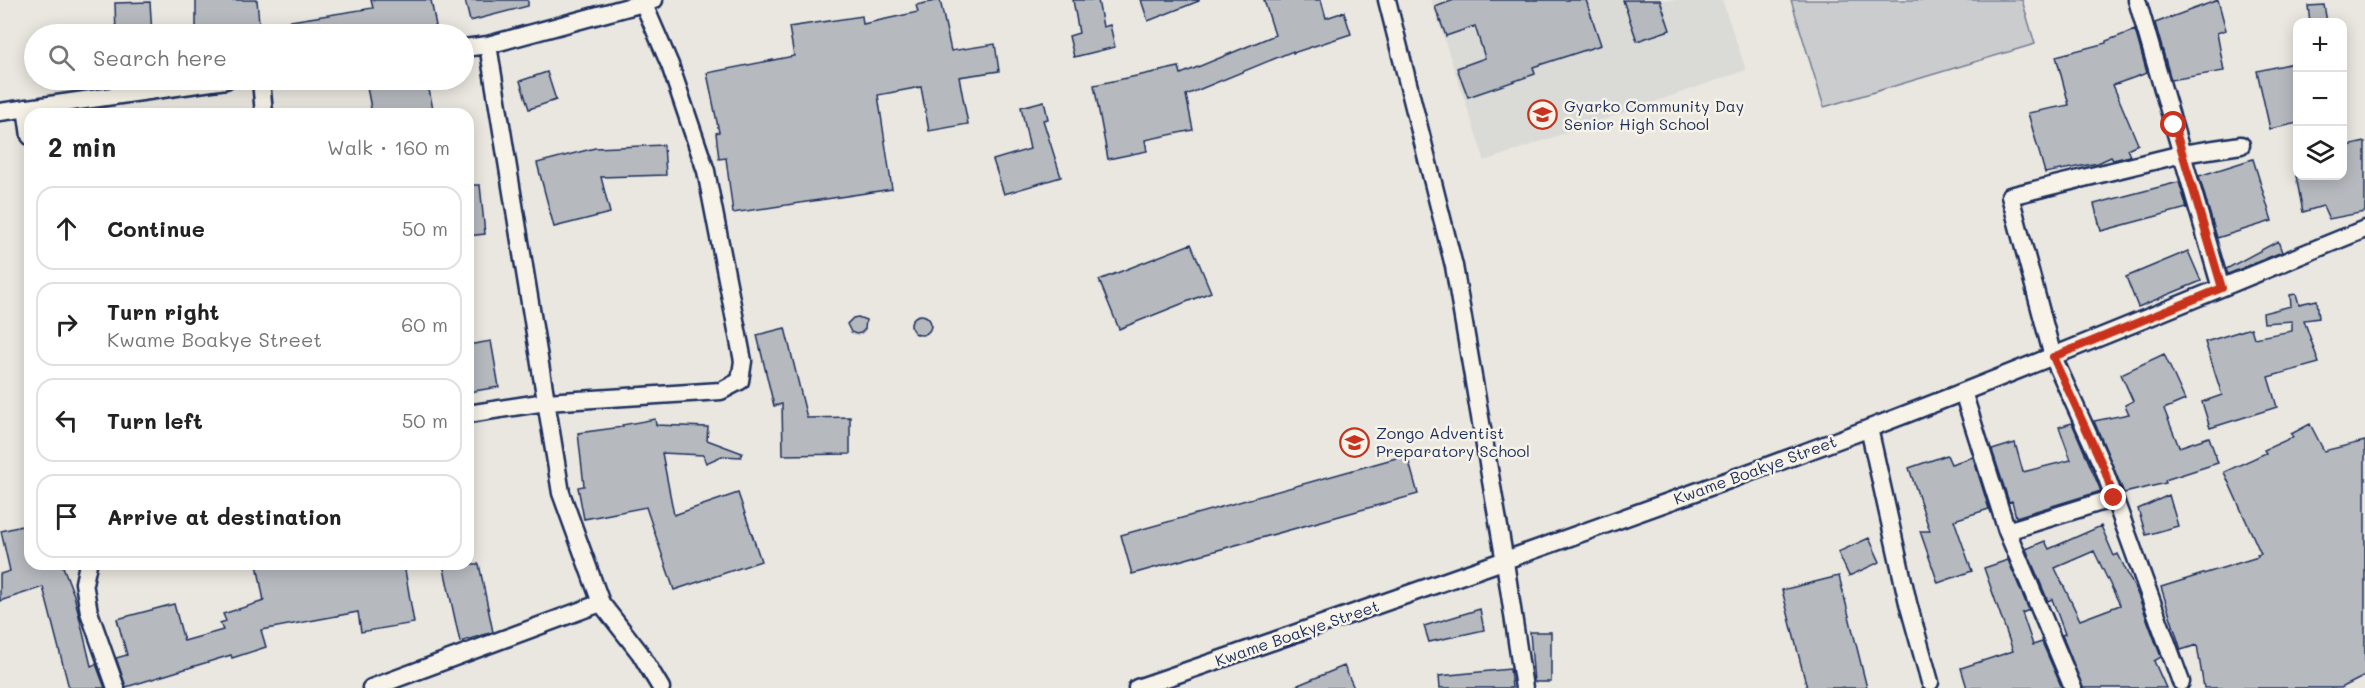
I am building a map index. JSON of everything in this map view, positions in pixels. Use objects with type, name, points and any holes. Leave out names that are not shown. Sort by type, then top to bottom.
[{"type":"street","points":[[1387,0],[1454,266],[1505,562],[1524,688]]},
{"type":"street","points":[[2137,0],[2222,288]]},
{"type":"street","points":[[474,47],[488,45],[646,1],[706,171],[743,361],[740,381],[721,391],[546,402],[474,413]]},
{"type":"street","points":[[488,45],[561,493],[601,603],[640,653],[662,688]]},
{"type":"street","points":[[26,108],[155,90]]},
{"type":"street","points":[[262,90],[263,108]]},
{"type":"street","points":[[0,112],[24,108]]},
{"type":"street","points":[[2181,682],[2103,466],[2053,357],[2010,196],[2182,154],[2241,145]]},
{"type":"street","name":"Kwame Boakye Street","points":[[1137,688],[1505,562],[1869,428],[2053,357],[2365,229]]},
{"type":"street","points":[[1963,392],[2007,531],[2073,688]]},
{"type":"street","points":[[1869,428],[1908,603],[1930,682]]},
{"type":"street","points":[[2007,531],[2114,498]]},
{"type":"street","points":[[87,570],[84,583],[89,612],[116,688]]},
{"type":"street","points":[[371,688],[601,603]]},
{"type":"shaded area","name":"Gyarko Community Day Senior High School","points":[[1431,0],[1722,0],[1746,70],[1485,161]]},
{"type":"shaded area","points":[[1791,0],[2022,0],[2035,44],[1824,107]]},
{"type":"building","points":[[196,0],[257,0],[259,24],[196,24]]},
{"type":"building","points":[[371,0],[431,0],[436,24],[272,24],[373,8]]},
{"type":"building","points":[[465,0],[528,0],[528,6],[470,21]]},
{"type":"building","points":[[940,0],[951,51],[995,44],[999,71],[959,77],[968,124],[929,131],[921,87],[878,95],[892,189],[733,213],[726,158],[719,159],[716,133],[719,132],[707,73],[794,56],[789,27],[862,16],[863,24],[918,12],[916,5]]},
{"type":"building","points":[[1073,0],[1098,0],[1103,27],[1110,25],[1115,47],[1074,57],[1069,36],[1079,33]]},
{"type":"building","points":[[1141,0],[1199,0],[1199,1],[1148,21]]},
{"type":"building","points":[[1264,0],[1321,0],[1326,18],[1344,12],[1351,34],[1293,53],[1293,51],[1186,95],[1193,130],[1145,140],[1147,151],[1108,159],[1094,85],[1179,67],[1181,74],[1275,35]]},
{"type":"building","points":[[1454,0],[1586,0],[1601,45],[1533,67],[1535,74],[1468,97],[1457,68],[1485,58],[1475,26],[1446,36],[1435,7]]},
{"type":"building","points":[[1623,0],[1660,0],[1670,30],[1637,41]]},
{"type":"building","points":[[2218,0],[2226,30],[2217,33],[2224,71],[2171,80],[2155,23]]},
{"type":"building","points":[[150,2],[151,24],[116,24],[115,3]]},
{"type":"building","points":[[2324,5],[2326,18],[2310,18],[2308,6]]},
{"type":"building","points":[[2135,30],[2147,73],[2113,85],[2138,144],[2127,149],[2130,156],[2113,160],[2111,157],[2098,163],[2045,173],[2028,113],[2069,105],[2056,56],[2106,43],[2106,41]]},
{"type":"building","points":[[2293,63],[2293,124],[2270,129],[2257,71]]},
{"type":"building","points":[[547,72],[556,100],[529,109],[520,81]]},
{"type":"building","points":[[368,90],[429,90],[433,108],[371,108]]},
{"type":"building","points":[[1044,101],[1048,119],[1043,120],[1061,177],[1004,194],[993,160],[1030,149],[1021,107]]},
{"type":"building","points":[[2365,142],[2365,212],[2329,219],[2323,206],[2303,212],[2297,180],[2347,180],[2347,146]]},
{"type":"building","points":[[664,145],[666,175],[601,177],[610,213],[554,227],[537,163],[595,148]]},
{"type":"building","points":[[2253,159],[2272,221],[2217,238],[2199,176]]},
{"type":"building","points":[[2179,182],[2187,208],[2101,231],[2094,204]]},
{"type":"building","points":[[474,185],[480,185],[485,234],[474,235]]},
{"type":"building","points":[[2278,241],[2282,252],[2228,274],[2226,269]]},
{"type":"building","points":[[1191,244],[1211,292],[1119,329],[1099,280]]},
{"type":"building","points":[[2188,251],[2201,281],[2138,307],[2126,277]]},
{"type":"building","points":[[2296,294],[2299,304],[2317,300],[2319,318],[2304,320],[2319,363],[2268,377],[2277,407],[2210,428],[2202,402],[2222,395],[2205,342],[2251,328],[2254,338],[2292,331],[2292,321],[2264,323],[2263,313],[2291,306],[2290,295]]},
{"type":"building","points":[[921,315],[928,318],[931,325],[928,332],[921,335],[914,332],[911,325],[914,318]]},
{"type":"building","points":[[853,318],[866,320],[865,329],[856,334],[851,332],[847,324]]},
{"type":"building","points":[[785,328],[807,418],[850,417],[850,454],[783,455],[782,404],[774,406],[757,335]]},
{"type":"building","points":[[491,341],[499,387],[474,391],[474,344]]},
{"type":"building","points":[[2164,354],[2185,400],[2164,409],[2179,447],[2209,437],[2218,463],[2165,480],[2166,483],[2124,493],[2094,421],[2129,414],[2125,405],[2133,401],[2121,374]]},
{"type":"building","points":[[655,419],[656,425],[708,427],[707,440],[742,453],[741,457],[722,456],[706,463],[703,455],[662,453],[674,515],[738,493],[761,561],[674,590],[646,507],[584,519],[578,487],[584,486],[578,433],[623,427],[622,425]]},
{"type":"building","points":[[2072,423],[2101,491],[2016,517],[1992,450],[2015,443],[2023,472],[2071,460],[2059,427]]},
{"type":"building","points":[[2310,424],[2324,451],[2365,441],[2365,676],[2341,688],[2204,688],[2197,645],[2181,650],[2161,587],[2258,557],[2257,555],[2261,554],[2224,472],[2266,453],[2264,450],[2293,437],[2291,434]]},
{"type":"building","points":[[1407,455],[1418,494],[1132,574],[1121,535]]},
{"type":"building","points":[[1947,455],[1951,464],[1973,457],[1989,509],[1954,520],[1972,571],[1938,583],[1920,531],[1930,531],[1909,468]]},
{"type":"building","points":[[2169,495],[2178,526],[2146,535],[2138,509]]},
{"type":"building","points":[[24,525],[24,570],[64,570],[74,595],[91,666],[96,664],[105,688],[69,688],[43,587],[0,601],[0,574],[10,571],[1,531]]},
{"type":"building","points":[[2101,526],[2114,556],[2118,554],[2138,595],[2161,657],[2154,661],[2166,688],[2083,688],[2062,635],[2065,634],[2052,599],[2048,601],[2026,549],[2045,541],[2049,549]],"holes":[[[2094,551],[2120,605],[2080,620],[2055,568]]]},
{"type":"building","points":[[1869,538],[1880,562],[1849,576],[1838,552]]},
{"type":"building","points":[[2008,560],[2029,610],[2022,613],[2033,645],[2042,642],[2062,688],[1967,688],[1961,668],[2013,651],[1984,568]]},
{"type":"building","points":[[474,564],[479,564],[493,632],[460,642],[444,570],[474,570]]},
{"type":"building","points":[[258,570],[405,570],[414,623],[361,632],[358,612],[261,630],[266,647],[232,658],[231,655],[126,687],[116,658],[127,655],[117,619],[174,604],[184,641],[223,630],[220,623],[226,621],[223,614],[264,601]]},
{"type":"building","points":[[1839,576],[1867,688],[1807,688],[1782,590]]},
{"type":"building","points":[[1480,609],[1484,630],[1429,642],[1424,626]]},
{"type":"building","points":[[1530,632],[1551,632],[1551,682],[1534,682]]},
{"type":"building","points":[[1344,666],[1354,688],[1291,688]]},
{"type":"building","points":[[1510,669],[1512,688],[1440,688],[1439,676]]},
{"type":"place","name":"Gyarko Community Day Senior High School","points":[[1543,115]]},
{"type":"place","name":"Zongo Adventist Preparatory School","points":[[1355,442]]},
{"type":"route","points":[[2114,498],[2103,466],[2053,357],[2222,288],[2174,125]]}]
